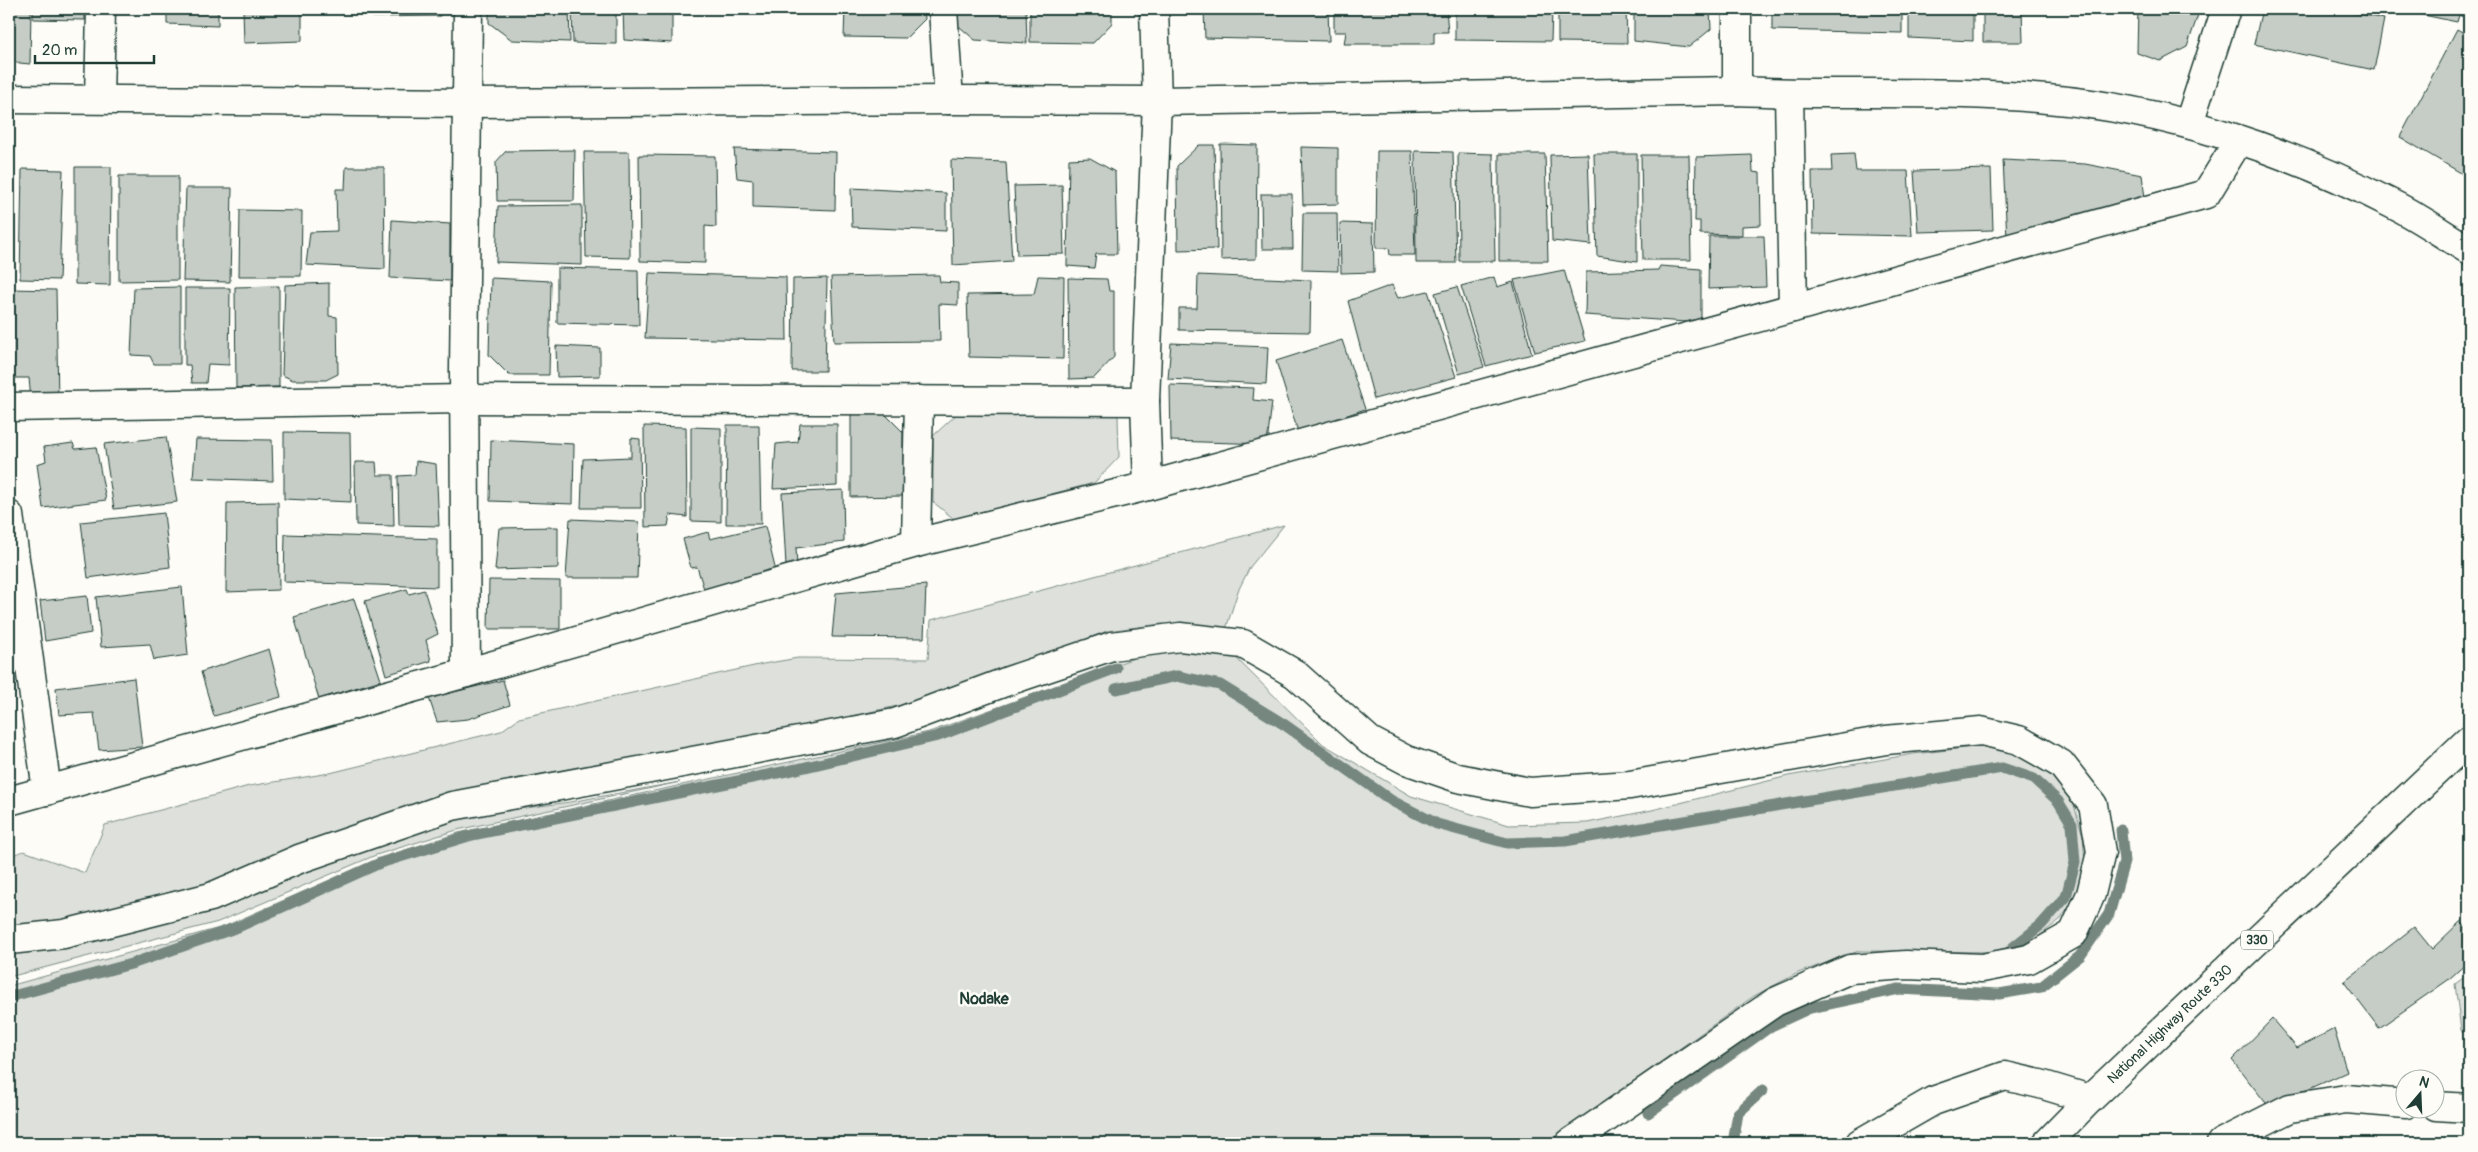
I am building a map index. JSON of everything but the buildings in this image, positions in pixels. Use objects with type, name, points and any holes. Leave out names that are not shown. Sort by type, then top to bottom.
[{"type":"main road","points":[[99,99],[102,9]]},
{"type":"main road","points":[[466,673],[464,399],[468,9]]},
{"type":"main road","points":[[943,9],[949,100]]},
{"type":"main road","points":[[1148,486],[1145,401],[1157,101],[1154,9]]},
{"type":"main road","points":[[1737,9],[1737,91]]},
{"type":"main road","points":[[2189,123],[2226,9]]},
{"type":"main road","points":[[9,99],[468,103],[949,100],[1157,101],[1737,91],[1789,94],[1938,92],[2048,99],[2154,114],[2189,123],[2307,166],[2394,205],[2469,250]]},
{"type":"main road","points":[[1789,94],[1793,308]]},
{"type":"main road","points":[[9,801],[47,792],[466,673],[916,543],[1148,486],[2206,194],[2239,140]]},
{"type":"main road","points":[[9,407],[464,399],[1145,401]]},
{"type":"main road","points":[[916,543],[919,400]]},
{"type":"main road","points":[[9,515],[47,792]]},
{"type":"main road","points":[[9,940],[64,934],[211,897],[299,859],[452,806],[895,723],[1112,646],[1180,637],[1242,644],[1296,674],[1370,741],[1406,760],[1458,778],[1530,792],[1630,785],[1886,740],[1981,731],[2019,740],[2061,764],[2093,805],[2101,852],[2091,894],[2072,934],[2029,959],[1982,968],[1906,966],[1850,969],[1774,1002],[1570,1143]]},
{"type":"main road","name":"National Highway Route 330","points":[[2046,1143],[2090,1098],[2469,740]]},
{"type":"main road","points":[[1860,1143],[1933,1101],[2005,1076],[2090,1098]]},
{"type":"main road","points":[[2221,1143],[2290,1108],[2346,1099],[2396,1103]]},
{"type":"main road","points":[[2446,1107],[2469,1108]]},
{"type":"shaded area","points":[[959,412],[1118,415],[1119,457],[1094,483],[954,519],[933,502],[933,436]]},
{"type":"shaded area","points":[[1284,525],[1250,567],[1238,591],[1225,632],[1211,628],[1161,624],[1107,631],[939,697],[805,726],[626,760],[193,891],[116,912],[9,930],[9,856],[24,851],[85,873],[105,825],[249,786],[330,773],[501,731],[519,718],[763,664],[798,658],[928,659],[931,620]]},
{"type":"shaded area","points":[[1199,650],[1236,658],[1323,744],[1411,796],[1509,825],[1587,823],[1652,810],[1788,776],[1913,754],[1983,746],[2014,753],[2041,768],[2056,780],[2074,805],[2083,836],[2085,863],[2076,896],[2061,919],[2034,940],[1991,952],[1859,951],[1798,973],[1754,996],[1546,1143],[9,1143],[9,986],[223,927],[380,858],[458,833],[929,732],[1145,654]]},
{"type":"shaded area","points":[[680,782],[457,830],[376,855],[218,922],[9,977],[9,951],[284,876],[428,827],[480,814],[570,802]]},
{"type":"shaded area","points":[[2469,974],[2469,1044],[2461,1030],[2455,984]]},
{"type":"waterway","points":[[9,997],[131,964],[238,927],[380,863],[472,835],[797,769],[938,736],[1116,668]]},
{"type":"waterway","points":[[1116,689],[1177,676],[1220,685],[1285,725],[1392,801],[1437,824],[1507,843],[1565,841],[2002,768],[2034,779],[2058,801],[2072,824],[2075,862],[2066,897],[2041,925],[2012,948]]},
{"type":"waterway","points":[[1648,1113],[1771,1026],[1810,1008],[1899,989],[1999,994],[2041,987],[2080,956],[2109,914],[2124,862],[2121,830]]},
{"type":"waterway","points":[[1733,1143],[1738,1113],[1763,1090]]},
{"type":"district","name":"Nodake","points":[[984,999]]}]
